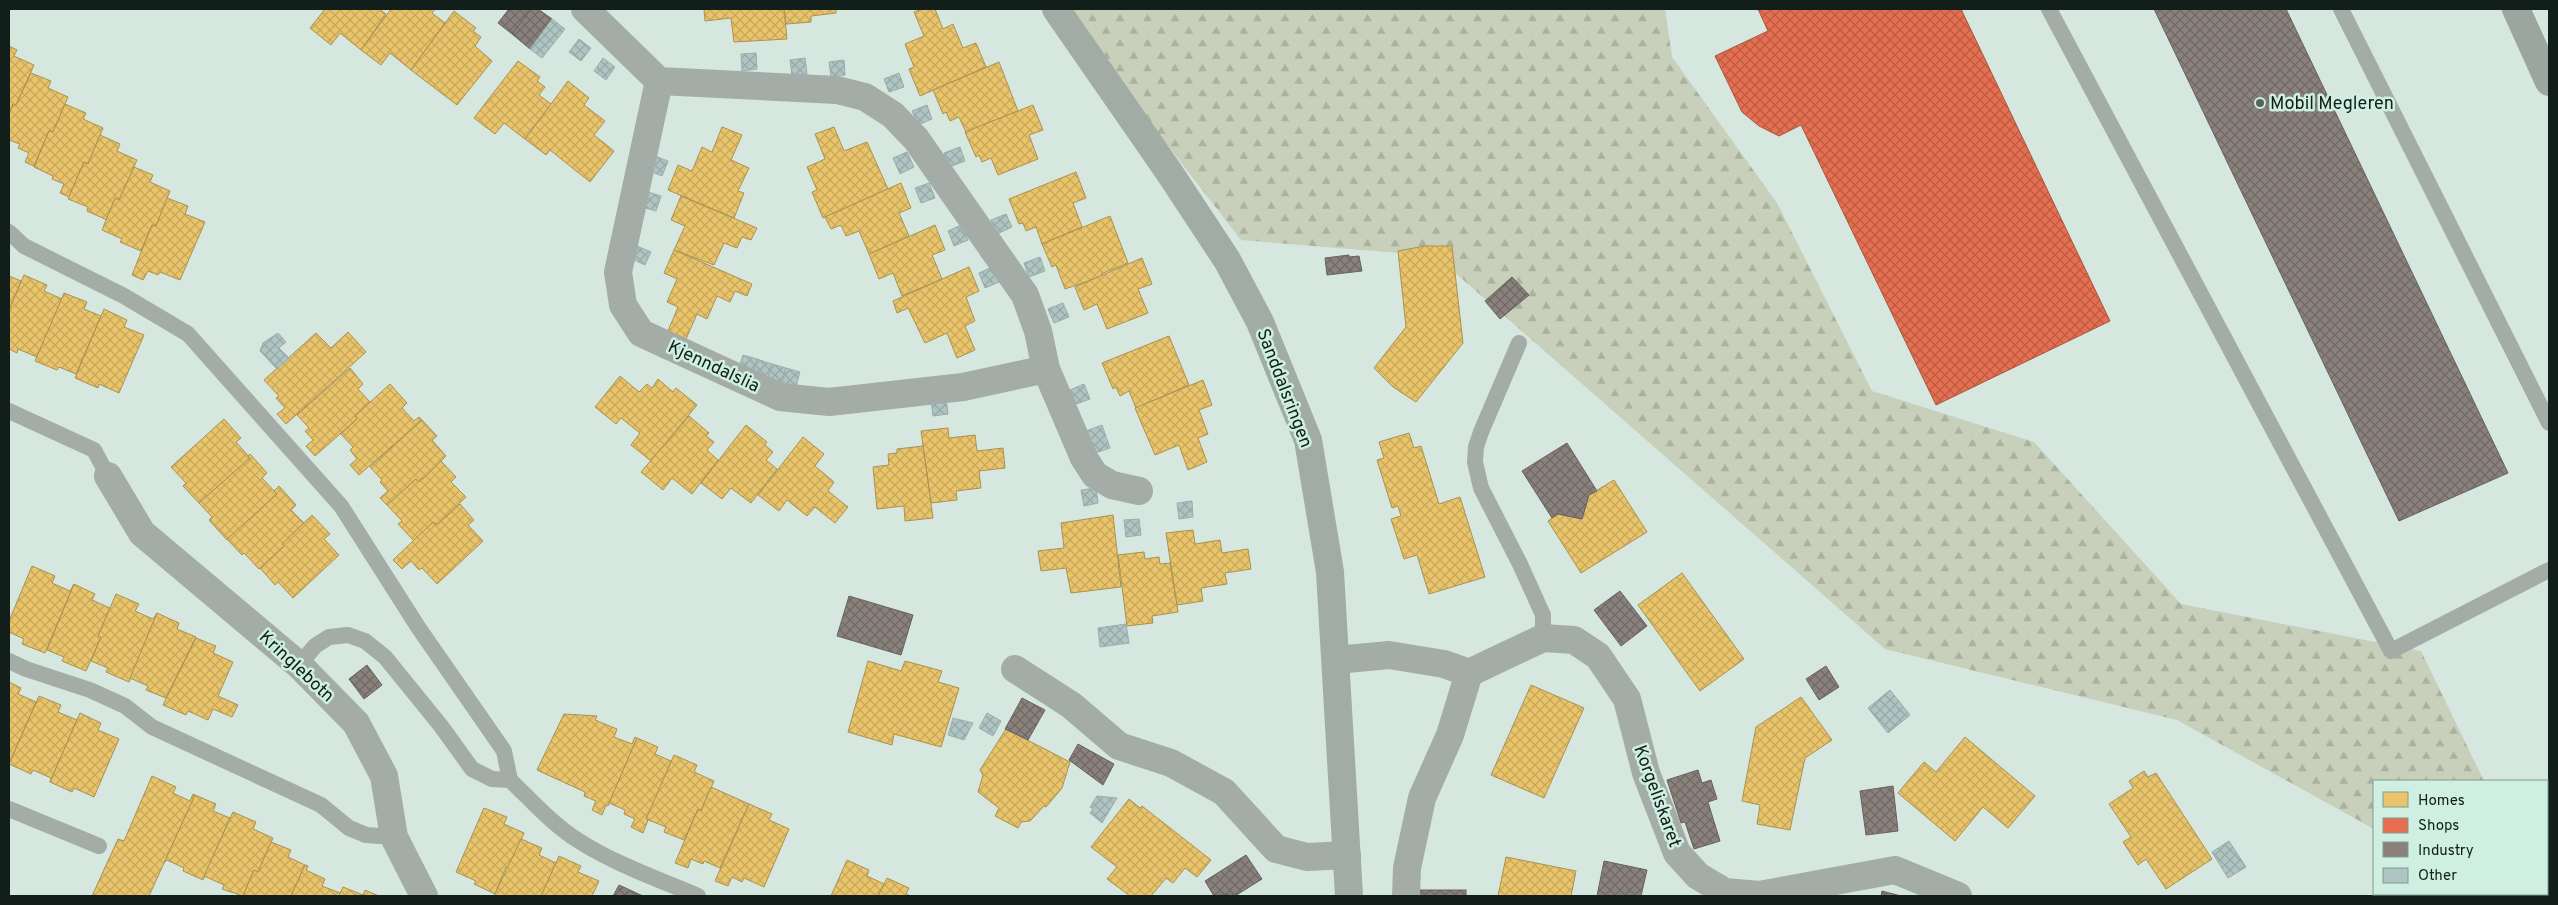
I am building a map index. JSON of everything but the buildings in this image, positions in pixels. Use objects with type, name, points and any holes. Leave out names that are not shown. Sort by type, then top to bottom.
[{"type":"main road","name":"Sanddalsringen","points":[[1056,9],[1169,172],[1227,260],[1260,322],[1284,377],[1308,440],[1330,572],[1349,896]]},
{"type":"main road","points":[[2516,9],[2549,82]]},
{"type":"street","points":[[586,9],[659,81],[837,90],[865,97],[893,115],[916,139],[1025,295],[1038,331],[1046,368],[1084,458],[1095,475],[1112,485],[1139,491]]},
{"type":"street","name":"Kjenndalslia","points":[[659,81],[618,272],[623,305],[641,333],[780,397],[829,402],[963,387],[1046,368]]},
{"type":"street","name":"Kringlebotn","points":[[108,476],[142,533],[299,665],[356,723],[384,776],[394,838],[424,896]]},
{"type":"street","name":"Korgeliskaret","points":[[1469,673],[1543,638],[1574,640],[1598,656],[1627,699],[1646,774],[1677,853],[1698,876],[1725,892],[1759,895],[1895,870],[1958,896]]},
{"type":"street","points":[[1336,660],[1389,655],[1444,664],[1469,673],[1450,735],[1422,798],[1407,868],[1406,896]]},
{"type":"street","points":[[1015,669],[1071,705],[1119,746],[1171,763],[1224,792],[1276,849],[1307,857],[1347,856]]},
{"type":"lane","points":[[2048,9],[2391,651],[2549,570]]},
{"type":"lane","points":[[2341,9],[2549,423]]},
{"type":"lane","points":[[9,232],[24,246],[124,296],[188,334],[342,506],[418,627],[504,751],[510,780],[556,824],[579,841],[628,867],[698,896]]},
{"type":"lane","points":[[1519,343],[1481,432],[1476,447],[1475,462],[1482,488],[1543,615],[1543,638]]},
{"type":"lane","points":[[9,411],[94,450],[108,476]]},
{"type":"lane","points":[[299,665],[315,646],[329,637],[348,635],[365,641],[385,657],[441,726],[472,769],[492,779],[510,780]]},
{"type":"lane","points":[[9,661],[26,669],[90,690],[125,706],[152,727],[322,805],[349,828],[366,835],[394,838]]},
{"type":"lane","points":[[9,809],[99,846]]},
{"type":"green space","points":[[1062,9],[1665,9],[1672,57],[1777,203],[1872,391],[2034,442],[2181,604],[2421,651],[2484,780],[2373,780],[2373,828],[2177,720],[1885,649],[1436,256],[1241,240]]},
{"type":"green space","points":[[2436,895],[2543,896],[2437,896]]},
{"type":"place","name":"Mobil Megleren","points":[[2260,103]]}]
